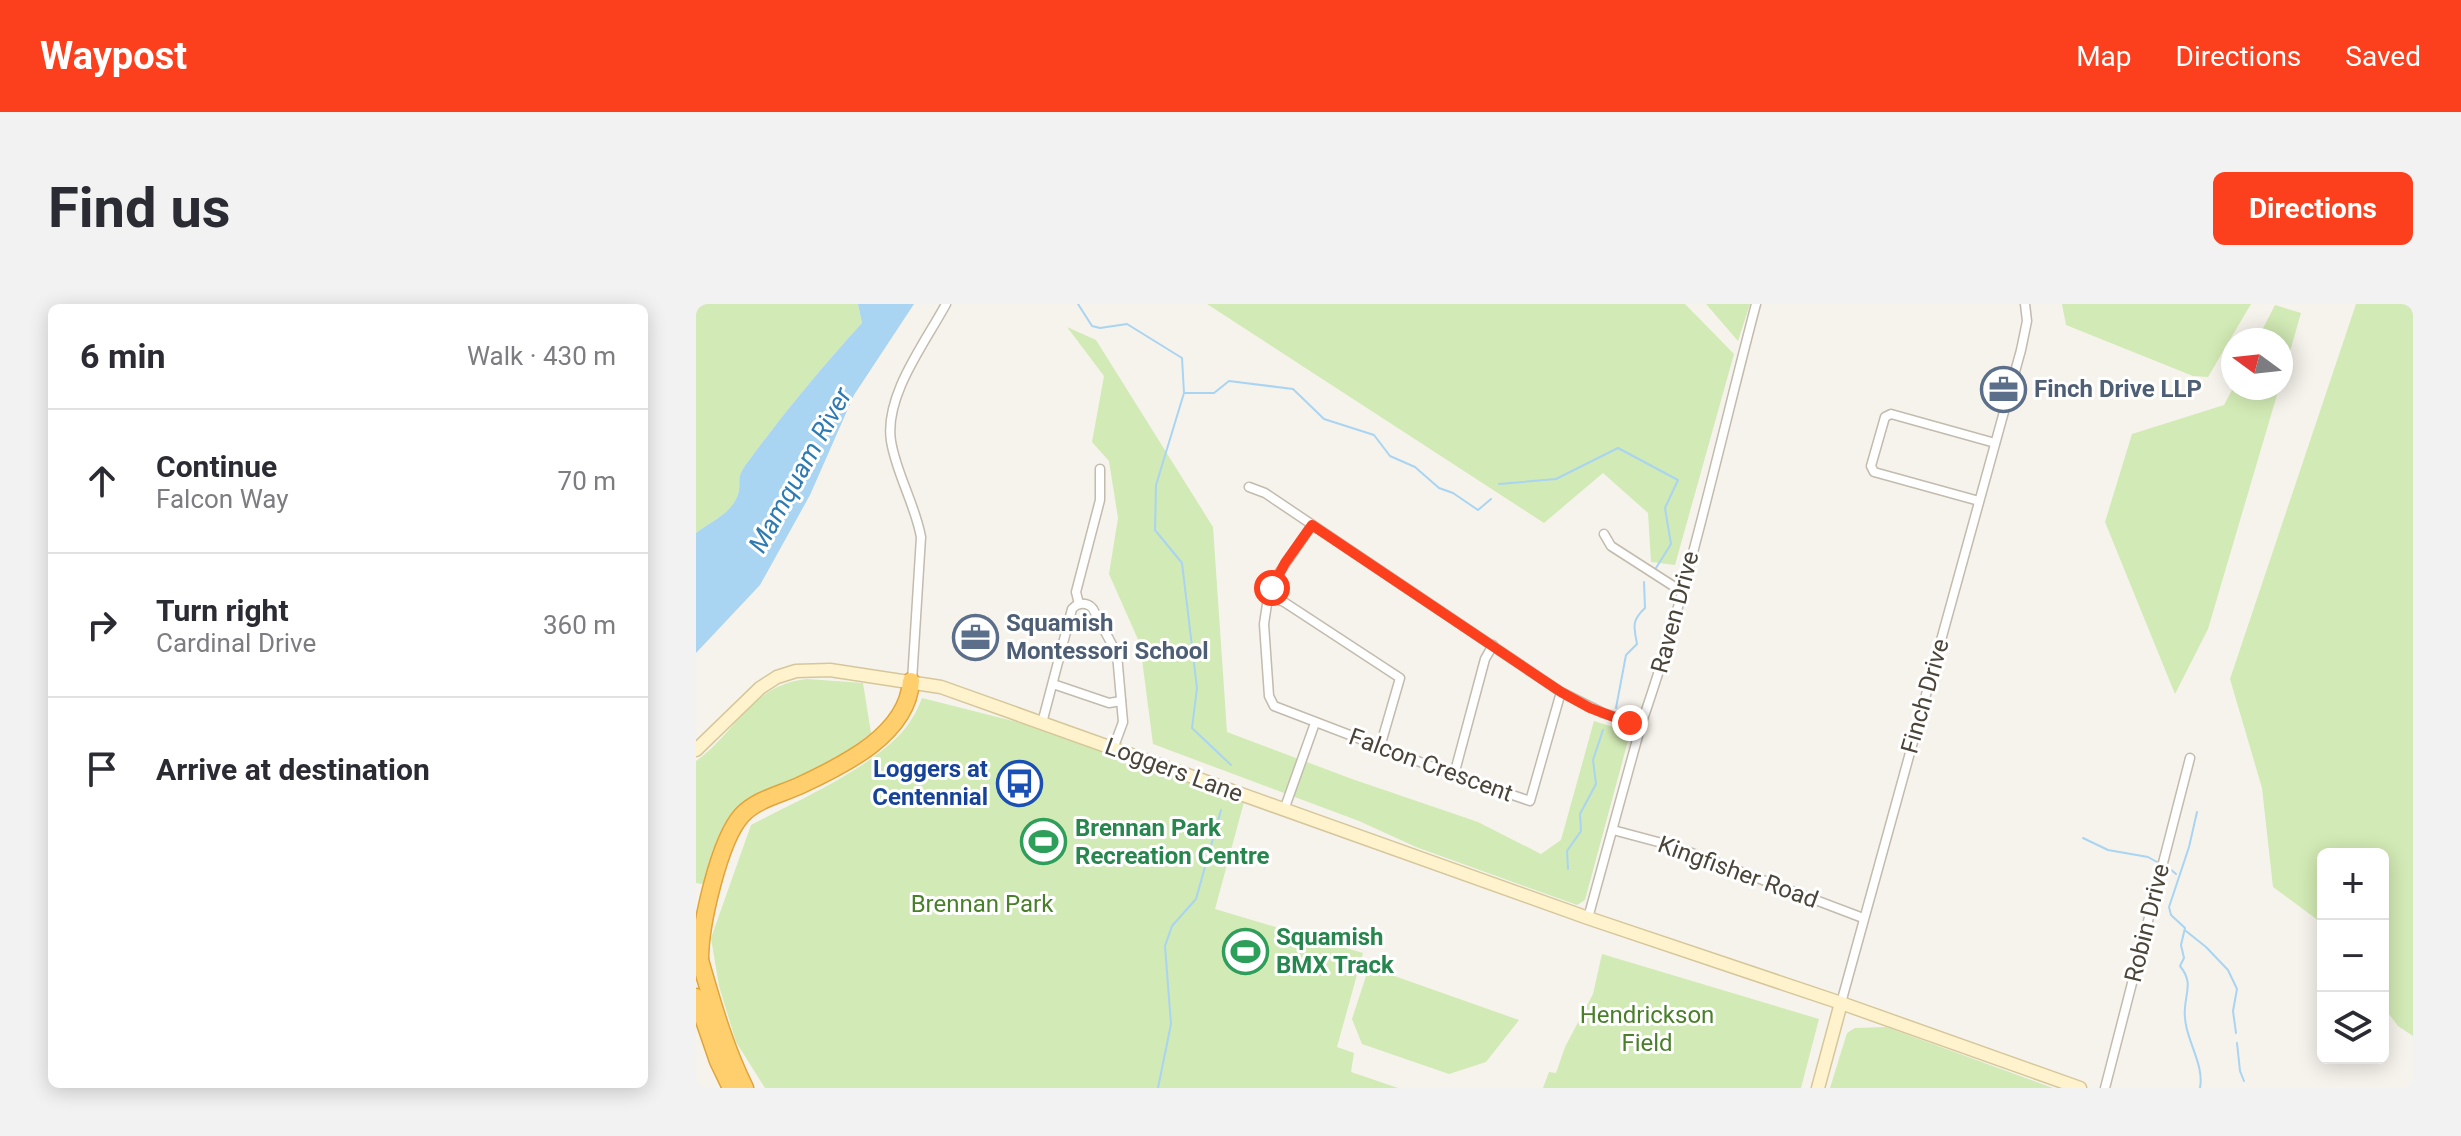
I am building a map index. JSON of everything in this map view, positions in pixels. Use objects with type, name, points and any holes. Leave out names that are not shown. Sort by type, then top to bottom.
[{"type":"highway","points":[[745,1088],[716,1016],[698,953],[700,934],[729,836],[751,807],[841,764],[879,738],[905,710],[911,681]]},
{"type":"highway","points":[[696,891],[704,891],[714,885]]},
{"type":"highway","points":[[696,997],[718,1061],[731,1088]]},
{"type":"street","points":[[696,750],[760,688],[786,674],[806,669],[830,670],[911,681],[921,537],[891,441],[891,411],[899,389],[946,304]]},
{"type":"street","name":"Raven Drive","points":[[1588,918],[1681,591],[1756,304]]},
{"type":"street","name":"Finch Drive","points":[[1818,1088],[2021,350],[2027,321],[2025,304]]},
{"type":"street","points":[[1979,501],[1874,472],[1871,466],[1885,417],[1891,414],[1995,443]]},
{"type":"street","points":[[1079,604],[1076,592],[1100,500],[1100,469]]},
{"type":"street","points":[[1249,487],[1265,493],[1561,692],[1603,713],[1641,725]]},
{"type":"street","points":[[1312,525],[1279,573],[1269,596],[1284,602],[1400,678],[1380,747]]},
{"type":"street","points":[[1604,534],[1611,546],[1681,591]]},
{"type":"street","name":"Falcon Crescent","points":[[1269,596],[1264,624],[1271,702],[1279,709],[1530,801],[1561,692]]},
{"type":"street","points":[[1042,723],[1072,609],[1079,604],[1091,606],[1117,650],[1123,722],[1113,749]]},
{"type":"street","points":[[1454,775],[1485,659],[1493,645]]},
{"type":"street","name":"Loggers Lane","points":[[911,681],[941,687],[1588,918],[2080,1088]]},
{"type":"street","points":[[1053,684],[1109,703],[1121,701]]},
{"type":"street","points":[[1284,810],[1315,723]]},
{"type":"street","name":"Robin Drive","points":[[2105,1088],[2190,758]]},
{"type":"street","name":"Kingfisher Road","points":[[1613,830],[1673,846],[1863,918]]},
{"type":"green space","points":[[696,304],[858,304],[862,323],[747,463],[734,503],[696,533]]},
{"type":"green space","points":[[1207,304],[1685,304],[1734,354],[1675,565],[1651,562],[1648,513],[1603,473],[1544,523]]},
{"type":"green space","points":[[1706,304],[1750,304],[1738,341]]},
{"type":"green space","points":[[2062,304],[2251,304],[2237,328],[2221,328],[2221,355],[2208,377],[2193,376],[2066,325]]},
{"type":"green space","points":[[2356,304],[2413,304],[2413,1036],[2398,1026],[2389,1014],[2389,848],[2317,848],[2317,920],[2273,887],[2262,788],[2230,679]]},
{"type":"green space","points":[[2275,305],[2301,313],[2293,341],[2293,328],[2263,328]]},
{"type":"green space","points":[[1067,327],[1096,340],[1213,527],[1227,732],[1478,822],[1541,854],[1561,840],[1594,721],[1626,731],[1629,737],[1585,900],[1577,905],[1416,847],[1359,821],[1153,744],[1140,644],[1109,574],[1118,518],[1109,461],[1092,442],[1104,376]]},
{"type":"green space","points":[[2227,400],[2275,400],[2208,629],[2175,694],[2105,522],[2132,434],[2224,405]]},
{"type":"green space","points":[[807,679],[863,683],[871,733],[833,762],[742,806],[724,831],[709,880],[696,883],[696,761],[771,690]]},
{"type":"green space","name":"Brennan Park","points":[[922,698],[1029,725],[1244,802],[1215,909],[1363,953],[1337,1047],[1354,1053],[1351,1072],[1398,1088],[765,1088],[736,1042],[719,986],[711,938],[751,825],[861,766],[899,736]]},
{"type":"green space","name":"Hendrickson Field","points":[[1602,954],[1819,1019],[1801,1088],[1543,1088],[1549,1072],[1556,1073],[1565,1047],[1593,994]]},
{"type":"green space","points":[[1369,967],[1519,1020],[1486,1062],[1449,1074],[1362,1044],[1352,1019]]},
{"type":"green space","points":[[1886,1027],[2053,1088],[1830,1088],[1847,1033],[1855,1028]]},
{"type":"water","name":"Mamquam River","points":[[858,304],[914,304],[854,395],[810,495],[760,585],[696,653],[696,533],[734,503],[747,463],[862,323]]},
{"type":"waterway","points":[[1078,304],[1092,326],[1100,328],[1127,324],[1182,358],[1184,393],[1156,485],[1155,530],[1182,563],[1197,688],[1192,728],[1231,765]]},
{"type":"waterway","points":[[1184,393],[1214,393],[1229,381],[1293,389],[1324,419],[1374,435],[1390,456],[1415,467],[1439,488],[1453,493],[1478,510],[1491,499]]},
{"type":"waterway","points":[[1499,484],[1556,479],[1618,448],[1678,480],[1665,508],[1671,544],[1656,568]]},
{"type":"waterway","points":[[1616,708],[1626,655],[1637,644],[1635,624],[1645,608],[1644,582]]},
{"type":"waterway","points":[[1568,869],[1567,851],[1581,831],[1580,814],[1596,784],[1593,760],[1603,730]]},
{"type":"waterway","points":[[1158,1088],[1171,1024],[1165,946],[1172,926],[1196,899],[1221,810]]},
{"type":"waterway","points":[[2197,812],[2169,907],[2171,915],[2185,928],[2181,945],[2184,958],[2180,966],[2188,982],[2185,1018],[2199,1068],[2200,1088]]},
{"type":"waterway","points":[[2083,838],[2108,850],[2148,857],[2157,862]]},
{"type":"waterway","points":[[2168,867],[2176,874]]},
{"type":"waterway","points":[[2186,931],[2228,970],[2237,989],[2233,1011],[2236,1033]]},
{"type":"waterway","points":[[2237,1043],[2244,1081]]},
{"type":"place","name":"Finch Drive LLP","points":[[2003,389]]},
{"type":"place","name":"Squamish Montessori School","points":[[975,637]]},
{"type":"place","name":"Loggers at Centennial","points":[[1019,783]]},
{"type":"place","name":"Brennan Park Recreation Centre","points":[[1044,842]]},
{"type":"place","name":"Squamish BMX Track","points":[[1245,951]]},
{"type":"route","points":[[1272,588],[1285,563],[1312,525],[1561,692],[1590,708],[1630,723]]}]
